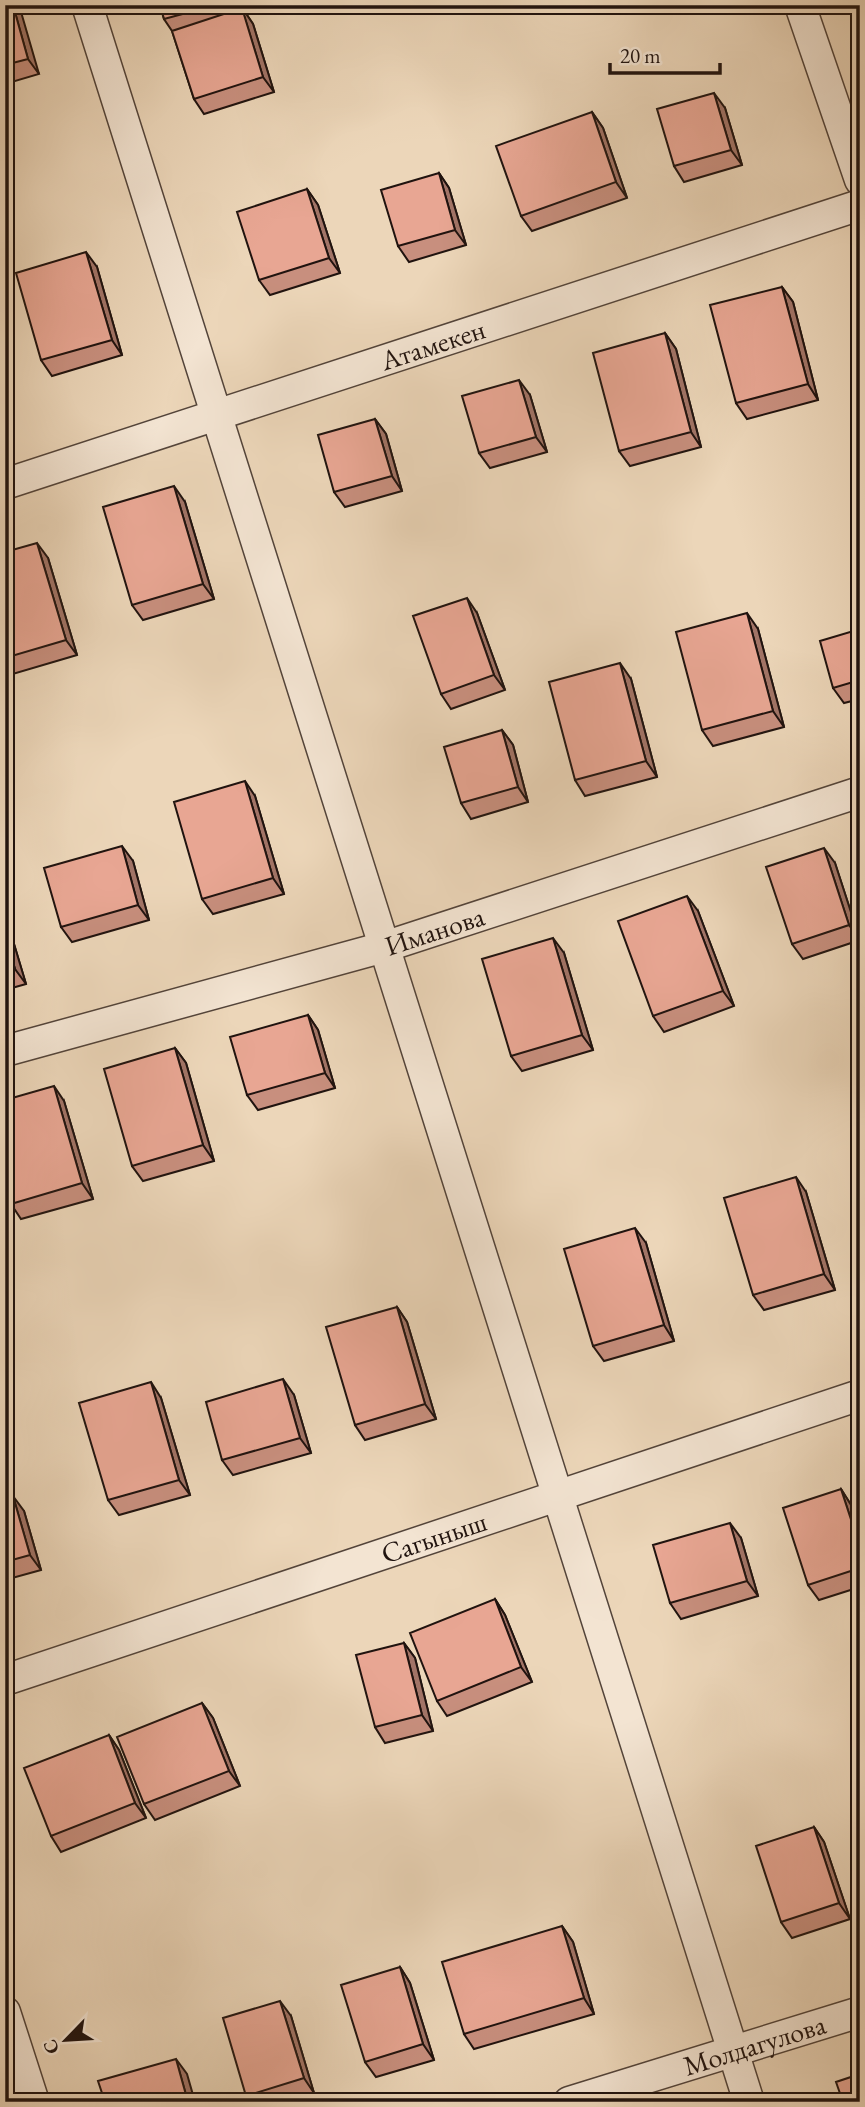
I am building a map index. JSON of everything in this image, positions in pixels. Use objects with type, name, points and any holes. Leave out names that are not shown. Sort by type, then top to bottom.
[{"type":"street","points":[[87,5],[749,2102]]},
{"type":"street","points":[[800,5],[860,180]]},
{"type":"street","name":"Атамекен","points":[[5,484],[860,205]]},
{"type":"street","name":"Иманова","points":[[5,1051],[384,947],[860,792]]},
{"type":"street","name":"Сагыныш","points":[[5,1680],[860,1395]]},
{"type":"street","points":[[5,2012],[34,2102]]},
{"type":"street","name":"Молдагулова","points":[[569,2102],[860,2012]]},
{"type":"building","points":[[5,5],[13,5],[28,59],[5,65]]},
{"type":"building","points":[[160,5],[216,5],[164,19]]},
{"type":"building","points":[[242,8],[263,77],[194,99],[172,31]]},
{"type":"building","points":[[714,93],[731,150],[674,166],[657,109]]},
{"type":"building","points":[[592,112],[616,182],[521,216],[496,146]]},
{"type":"building","points":[[439,173],[455,230],[398,246],[381,190]]},
{"type":"building","points":[[307,189],[329,258],[259,280],[237,212]]},
{"type":"building","points":[[86,252],[112,340],[41,360],[16,273]]},
{"type":"building","points":[[782,287],[808,384],[736,403],[710,305]]},
{"type":"building","points":[[665,333],[691,432],[619,451],[593,353]]},
{"type":"building","points":[[519,380],[536,437],[479,453],[462,396]]},
{"type":"building","points":[[375,419],[392,476],[334,492],[318,435]]},
{"type":"building","points":[[174,486],[203,584],[132,605],[103,507]]},
{"type":"building","points":[[37,543],[66,640],[5,658],[5,552]]},
{"type":"building","points":[[467,598],[494,675],[441,694],[413,616]]},
{"type":"building","points":[[747,613],[773,711],[702,730],[676,632]]},
{"type":"building","points":[[860,629],[860,680],[833,688],[820,641]]},
{"type":"building","points":[[620,663],[646,761],[575,780],[549,682]]},
{"type":"building","points":[[502,730],[518,787],[461,803],[444,747]]},
{"type":"building","points":[[245,781],[273,878],[202,899],[174,802]]},
{"type":"building","points":[[122,846],[138,905],[61,927],[44,868]]},
{"type":"building","points":[[824,848],[849,925],[792,944],[766,867]]},
{"type":"building","points":[[687,896],[723,991],[653,1016],[618,921]]},
{"type":"building","points":[[5,935],[15,969],[5,972]]},
{"type":"building","points":[[553,938],[582,1035],[511,1056],[482,959]]},
{"type":"building","points":[[308,1015],[325,1073],[247,1095],[230,1037]]},
{"type":"building","points":[[175,1048],[203,1145],[132,1166],[104,1069]]},
{"type":"building","points":[[54,1086],[82,1183],[11,1204],[5,1185],[5,1100]]},
{"type":"building","points":[[796,1177],[824,1274],[753,1295],[724,1198]]},
{"type":"building","points":[[635,1228],[664,1325],[593,1346],[564,1249]]},
{"type":"building","points":[[397,1307],[425,1404],[355,1425],[326,1327]]},
{"type":"building","points":[[283,1379],[300,1438],[222,1460],[206,1402]]},
{"type":"building","points":[[151,1382],[179,1480],[108,1500],[79,1403]]},
{"type":"building","points":[[841,1489],[860,1547],[860,1568],[808,1585],[783,1508]]},
{"type":"building","points":[[13,1496],[30,1555],[5,1562],[5,1498]]},
{"type":"building","points":[[730,1523],[747,1581],[670,1603],[653,1545]]},
{"type":"building","points":[[495,1599],[521,1667],[437,1701],[410,1633]]},
{"type":"building","points":[[404,1643],[422,1715],[375,1727],[356,1655]]},
{"type":"building","points":[[202,1703],[229,1771],[144,1804],[117,1737]]},
{"type":"building","points":[[109,1735],[135,1803],[51,1836],[24,1768]]},
{"type":"building","points":[[814,1827],[839,1903],[781,1922],[756,1846]]},
{"type":"building","points":[[562,1926],[584,1998],[464,2034],[442,1962]]},
{"type":"building","points":[[400,1967],[423,2044],[365,2062],[341,1985]]},
{"type":"building","points":[[280,2001],[304,2078],[246,2096],[223,2018]]},
{"type":"building","points":[[176,2059],[188,2102],[105,2102],[98,2081]]},
{"type":"building","points":[[860,2074],[860,2102],[843,2102],[836,2082]]}]
